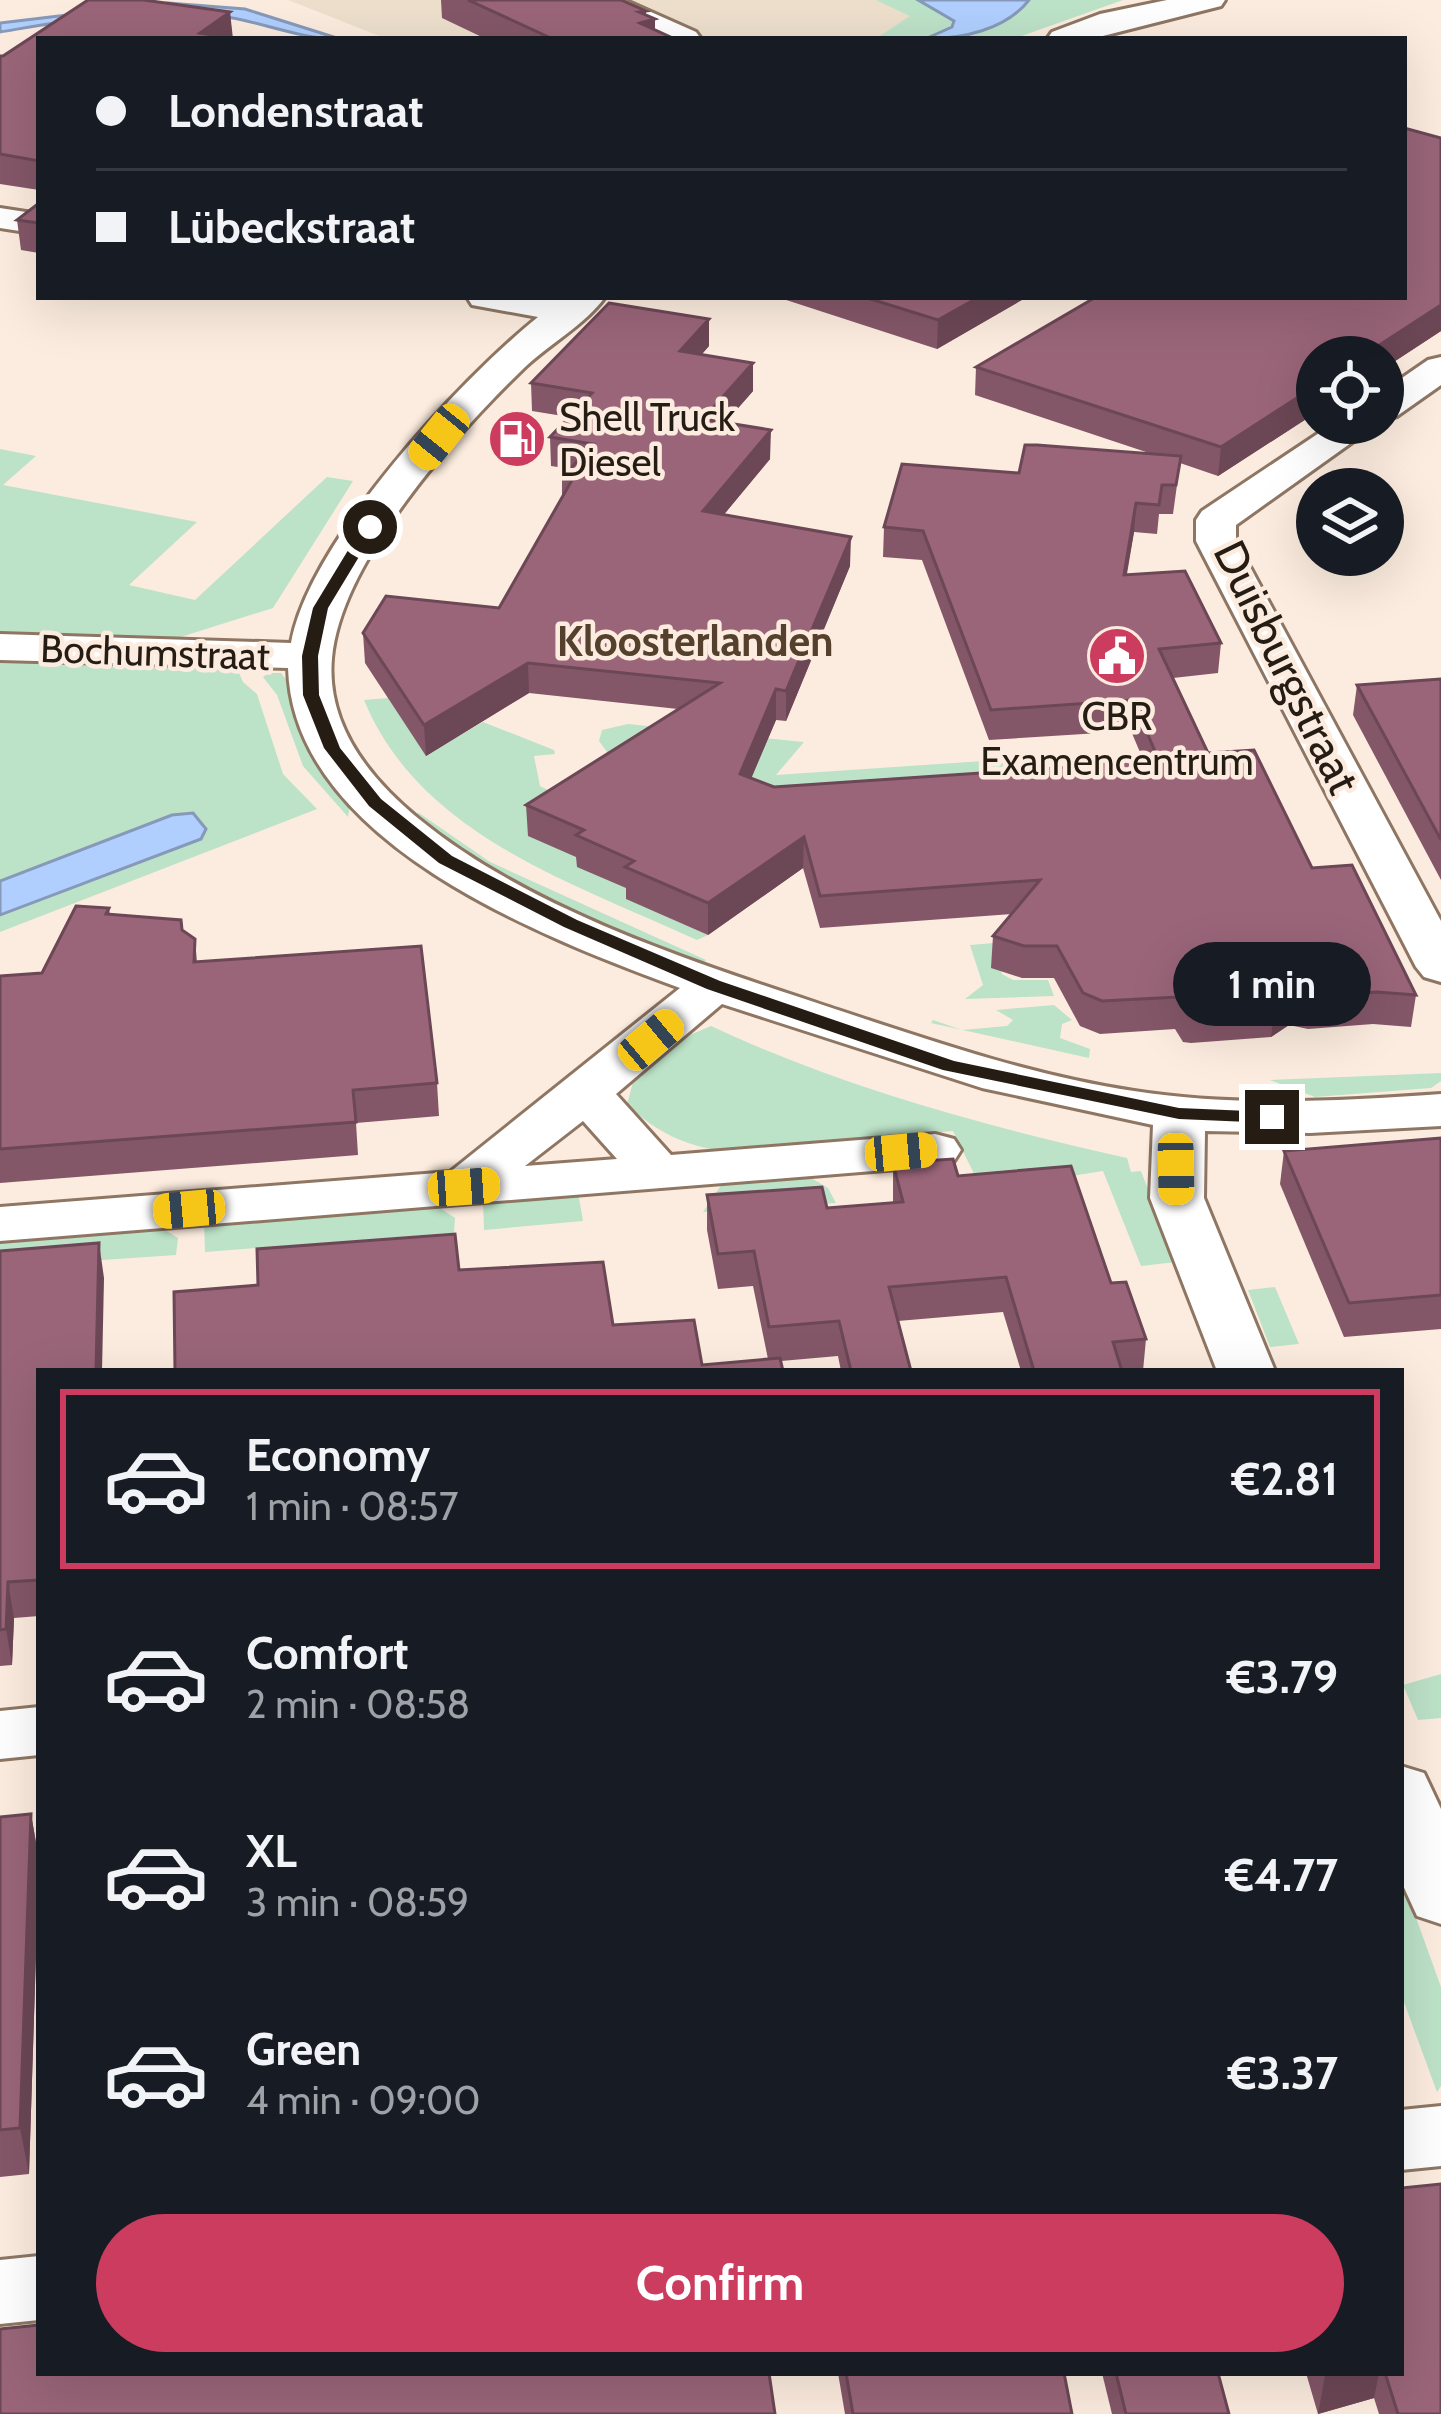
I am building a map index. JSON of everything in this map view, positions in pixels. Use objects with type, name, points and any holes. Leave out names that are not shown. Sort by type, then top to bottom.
[{"type":"street","points":[[599,0],[678,36]]},
{"type":"street","points":[[1071,36],[1173,3],[1210,0]]},
{"type":"street","points":[[0,218],[36,224]]},
{"type":"street","points":[[524,300],[577,304]]},
{"type":"street","points":[[577,304],[489,380],[387,502],[321,608],[310,656],[311,695],[332,748],[375,802],[446,860],[571,924],[713,985],[949,1066],[1179,1113],[1318,1119],[1441,1110]]},
{"type":"street","points":[[1404,394],[1441,368]]},
{"type":"street","name":"Duisburgstraat","points":[[1329,444],[1216,520],[1216,541],[1441,967]]},
{"type":"street","name":"Bochumstraat","points":[[0,647],[310,656]]},
{"type":"street","points":[[464,1187],[586,1093],[713,985]]},
{"type":"street","points":[[586,1093],[657,1171]]},
{"type":"street","points":[[1179,1113],[1177,1198],[1245,1368]]},
{"type":"street","points":[[0,1224],[935,1150]]},
{"type":"street","points":[[0,1735],[36,1731]]},
{"type":"street","points":[[1404,1798],[1441,1898]]},
{"type":"street","points":[[1404,2140],[1441,2136]]},
{"type":"street","points":[[0,2292],[36,2288]]},
{"type":"shaded area","points":[[288,0],[890,0],[921,20],[881,36],[379,36]]},
{"type":"green space","points":[[876,0],[1123,0],[1021,36],[880,36],[910,16]]},
{"type":"green space","points":[[0,449],[36,456],[3,485],[197,522],[129,585],[195,600],[327,477],[353,481],[273,608],[168,641],[0,636]]},
{"type":"green space","points":[[0,659],[236,666],[243,682],[257,694],[283,774],[317,809],[0,932]]},
{"type":"green space","points":[[281,673],[289,683],[313,755],[350,805],[348,817],[303,766],[277,695],[263,677]]},
{"type":"green space","points":[[388,698],[426,755],[483,722],[554,750],[555,754],[534,756],[540,786],[577,805],[585,861],[635,892],[627,899],[708,935],[697,940],[601,898],[505,850],[462,821],[422,787],[389,747],[364,700]]},
{"type":"green space","points":[[628,724],[804,742],[776,775],[1013,759],[1029,801],[740,805],[766,742],[640,765],[607,752],[599,741],[602,730]]},
{"type":"green space","points":[[419,813],[490,862],[706,960],[697,968],[547,902],[406,818]]},
{"type":"green space","points":[[994,943],[1002,974],[1013,980],[1048,980],[1054,996],[965,999],[983,985],[970,945]]},
{"type":"green space","points":[[1054,1005],[1072,1020],[1062,1024],[1060,1038],[1090,1049],[1089,1058],[962,1030],[1007,1026],[1013,1020],[996,1010]]},
{"type":"green space","points":[[711,1026],[812,1068],[915,1103],[1127,1158],[1131,1172],[1141,1171],[1176,1262],[1141,1266],[1103,1171],[982,1190],[953,1131],[724,1151],[672,1136],[627,1105],[634,1078],[690,1035]]},
{"type":"green space","points":[[1441,1073],[1441,1081],[1431,1088],[1315,1097],[1270,1080]]},
{"type":"green space","points":[[806,1175],[828,1188],[836,1203],[703,1212],[724,1181]]},
{"type":"green space","points":[[578,1192],[583,1221],[484,1230],[483,1200]]},
{"type":"green space","points":[[434,1204],[455,1218],[454,1233],[205,1252],[204,1221]]},
{"type":"green space","points":[[157,1225],[178,1238],[176,1255],[0,1267],[0,1237]]},
{"type":"green space","points":[[1275,1287],[1299,1344],[1270,1347],[1248,1290]]},
{"type":"green space","points":[[1441,1674],[1441,1718],[1418,1720],[1404,1685]]},
{"type":"green space","points":[[1404,1884],[1441,1987],[1441,2086],[1437,2092],[1404,2002]]},
{"type":"water","points":[[918,0],[1029,0],[1008,19],[982,31],[932,36],[952,27],[954,21]]},
{"type":"water","points":[[168,3],[245,9],[330,36],[194,13],[111,15],[0,32],[0,23]]},
{"type":"water","points":[[193,813],[206,829],[201,839],[0,915],[0,881],[172,815]]},
{"type":"building","points":[[88,0],[144,0],[230,12],[200,33],[220,36],[36,36],[36,160],[0,154],[3,56]]},
{"type":"building","points":[[468,0],[621,0],[655,19],[640,23],[668,36],[546,36]]},
{"type":"building","points":[[1407,129],[1441,138],[1441,305],[1393,336],[1296,336],[1296,399],[1221,447],[976,367],[1091,300],[1407,300]]},
{"type":"building","points":[[36,205],[36,223],[17,220]]},
{"type":"building","points":[[874,300],[974,300],[938,320]]},
{"type":"building","points":[[609,303],[709,319],[680,351],[753,363],[703,419],[771,430],[703,511],[851,537],[786,691],[776,689],[740,774],[774,787],[1086,766],[1084,761],[1157,756],[1133,700],[991,710],[923,531],[884,527],[902,464],[1019,473],[1025,445],[1181,456],[1176,485],[1162,485],[1159,505],[1136,503],[1124,575],[1185,571],[1221,643],[1159,649],[1208,753],[1254,750],[1312,868],[1352,865],[1416,995],[1377,992],[1312,997],[1293,992],[1275,1004],[1194,1011],[1186,1009],[1178,997],[1102,1001],[1083,993],[1057,946],[1024,946],[993,936],[1040,880],[820,896],[804,837],[708,903],[625,867],[634,861],[576,835],[584,830],[526,805],[720,683],[528,663],[424,725],[363,633],[386,596],[499,608],[572,480],[562,478],[593,444],[550,437],[592,393],[531,383]]},
{"type":"building","points":[[1441,679],[1441,840],[1357,685]]},
{"type":"building","points":[[76,906],[109,908],[106,914],[181,920],[182,930],[195,939],[194,962],[421,946],[437,1083],[353,1090],[356,1122],[0,1149],[0,976],[42,973]]},
{"type":"building","points":[[1441,1138],[1441,1295],[1349,1303],[1284,1151]]},
{"type":"building","points":[[953,1159],[958,1176],[1071,1166],[1111,1283],[1126,1282],[1146,1339],[1113,1342],[1121,1368],[1033,1368],[1006,1277],[889,1287],[910,1368],[850,1368],[839,1321],[769,1327],[754,1251],[718,1254],[707,1195],[822,1187],[827,1208],[903,1202],[893,1163]]},
{"type":"building","points":[[455,1234],[459,1270],[603,1262],[613,1325],[694,1320],[702,1365],[780,1358],[782,1368],[175,1368],[174,1292],[258,1285],[257,1249]]},
{"type":"building","points":[[99,1243],[96,1368],[36,1368],[36,1580],[8,1582],[6,1629],[0,1630],[0,1251]]},
{"type":"building","points":[[31,1814],[20,2128],[0,2130],[0,1817]]},
{"type":"building","points":[[1441,2184],[1441,2414],[1398,2414],[1386,2376],[1404,2376],[1404,2188]]},
{"type":"building","points":[[36,2325],[36,2376],[769,2376],[775,2414],[0,2414],[0,2329]]},
{"type":"building","points":[[847,2376],[1065,2376],[1072,2414],[853,2414]]},
{"type":"building","points":[[1117,2376],[1219,2376],[1229,2414],[1126,2414]]},
{"type":"place","name":"Shell Truck Diesel","points":[[517,439]]},
{"type":"place","name":"CBR Examencentrum","points":[[1117,656]]},
{"type":"district","name":"Kloosterlanden","points":[[695,641]]},
{"type":"route","points":[[370,527],[321,608],[310,656],[311,695],[332,748],[375,802],[446,860],[571,924],[713,985],[949,1066],[1179,1113],[1272,1117]]}]
